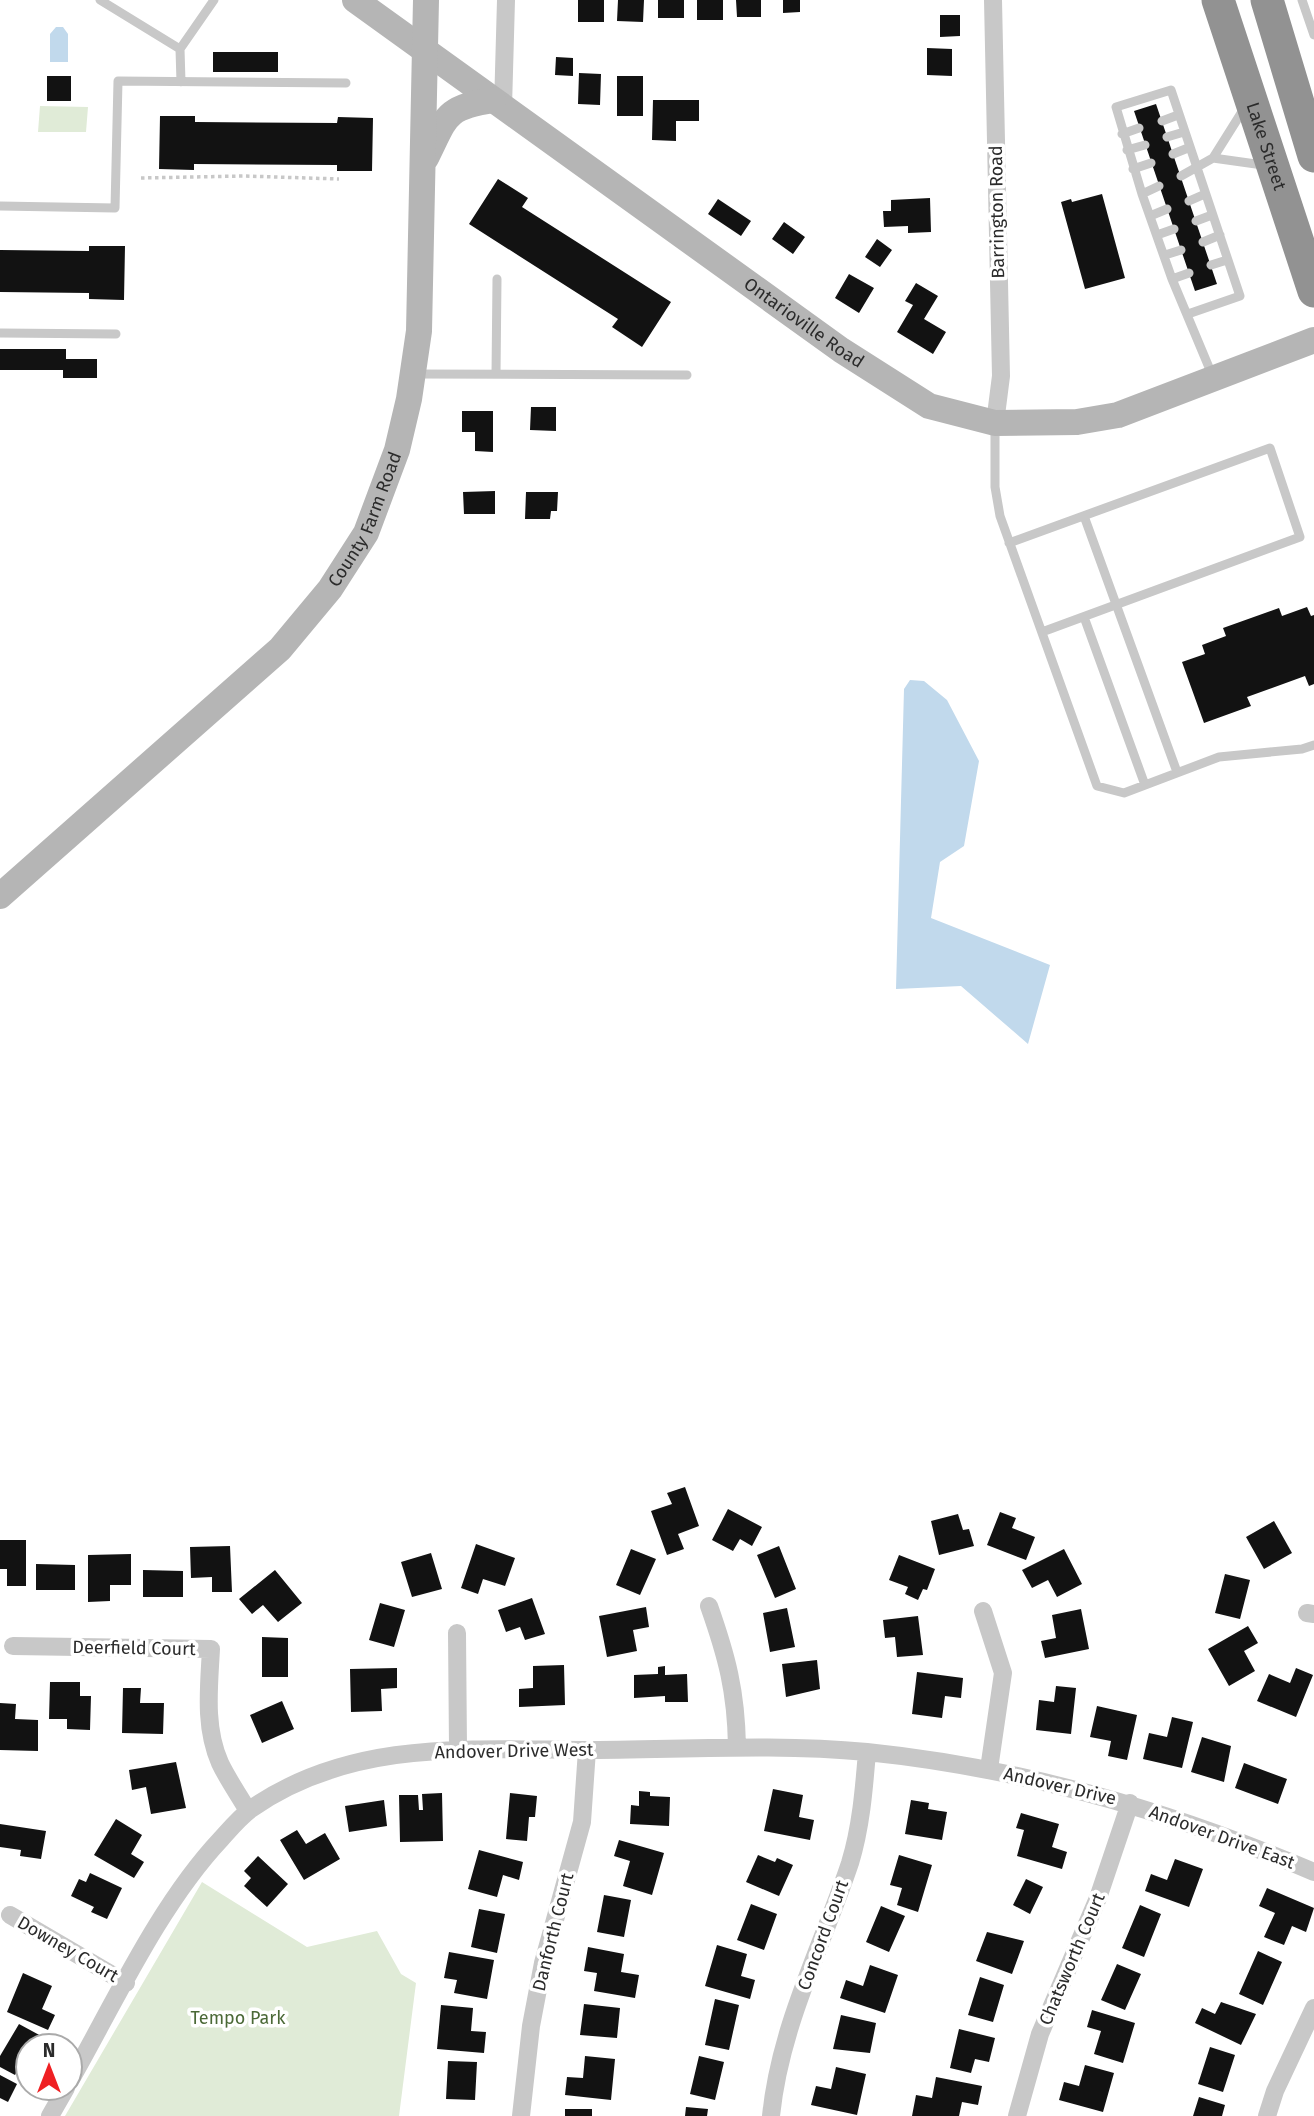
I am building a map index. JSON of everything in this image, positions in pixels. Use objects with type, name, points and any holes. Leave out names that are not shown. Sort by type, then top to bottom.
[{"type":"highway","name":"Lake Street","points":[[1219,0],[1314,291]]},
{"type":"highway","points":[[1266,0],[1314,156]]},
{"type":"main road","name":"Ontarioville Road","points":[[355,0],[879,375],[929,406],[995,423],[1077,422],[1118,415],[1314,340]]},
{"type":"main road","name":"County Farm Road","points":[[0,896],[280,649],[317,606],[366,533],[397,450],[419,331],[426,0]]},
{"type":"main road","points":[[423,166],[447,116],[464,105],[498,104]]},
{"type":"street","points":[[498,104],[506,0]]},
{"type":"street","name":"Barrington Road","points":[[993,0],[1002,376],[995,423]]},
{"type":"street","points":[[709,1606],[729,1662],[736,1703],[737,1746]]},
{"type":"street","points":[[984,1611],[1003,1673],[989,1769]]},
{"type":"street","points":[[457,1633],[458,1748]]},
{"type":"street","name":"Deerfield Court","points":[[13,1646],[211,1649],[209,1709],[212,1739],[220,1763],[248,1811]]},
{"type":"street","name":"Andover Drive West","points":[[84,2056],[189,1875],[248,1811],[291,1785],[329,1769],[372,1758],[458,1748],[587,1750],[737,1746],[867,1752],[989,1769]]},
{"type":"street","name":"Danforth Court","points":[[521,2116],[531,2026],[543,1963],[582,1822],[587,1750]]},
{"type":"street","name":"Concord Court","points":[[771,2116],[775,2075],[784,2040],[850,1861],[861,1815],[867,1752]]},
{"type":"street","name":"Andover Drive","points":[[989,1769],[1130,1804]]},
{"type":"street","name":"Andover Drive East","points":[[1130,1804],[1232,1838],[1314,1872]]},
{"type":"street","name":"Chatsworth Court","points":[[1017,2116],[1040,2034],[1098,1898],[1130,1804]]},
{"type":"street","name":"Downey Court","points":[[10,1915],[126,1983]]},
{"type":"street","points":[[1267,2116],[1275,2091],[1314,2008]]},
{"type":"lane","points":[[100,0],[180,50]]},
{"type":"lane","points":[[181,82],[180,50],[214,0]]},
{"type":"lane","points":[[1302,0],[1314,35]]},
{"type":"lane","points":[[0,206],[115,208],[118,81],[346,83]]},
{"type":"lane","points":[[1188,314],[1240,296],[1195,170],[1171,90],[1116,107],[1133,169],[1172,279],[1213,379]]},
{"type":"lane","points":[[1181,176],[1213,158],[1252,97]]},
{"type":"lane","points":[[1162,121],[1178,115]]},
{"type":"lane","points":[[1122,134],[1139,128]]},
{"type":"lane","points":[[1167,137],[1184,132]]},
{"type":"lane","points":[[1127,150],[1145,145]]},
{"type":"lane","points":[[1173,154],[1188,148]]},
{"type":"lane","points":[[1213,158],[1245,160],[1275,168]]},
{"type":"lane","points":[[1133,169],[1151,163]]},
{"type":"lane","points":[[1142,194],[1159,186]]},
{"type":"lane","points":[[1189,201],[1205,194]]},
{"type":"lane","points":[[1150,216],[1167,209]]},
{"type":"lane","points":[[1196,222],[1212,215]]},
{"type":"lane","points":[[1157,235],[1174,229]]},
{"type":"lane","points":[[1203,242],[1220,235]]},
{"type":"lane","points":[[1165,255],[1181,250]]},
{"type":"lane","points":[[1211,265],[1227,260]]},
{"type":"lane","points":[[1172,279],[1189,273]]},
{"type":"lane","points":[[496,374],[497,279]]},
{"type":"lane","points":[[0,333],[116,334]]},
{"type":"lane","points":[[413,374],[687,375]]},
{"type":"lane","points":[[995,423],[995,487],[1000,516],[1097,786],[1124,793],[1219,757],[1303,749],[1314,745]]},
{"type":"lane","points":[[1010,543],[1270,448],[1300,537],[1042,632]]},
{"type":"lane","points":[[1084,516],[1177,772]]},
{"type":"lane","points":[[1084,617],[1145,785]]},
{"type":"path","points":[[141,178],[244,176],[340,179]]},
{"type":"green space","points":[[40,106],[88,107],[86,132],[38,132]]},
{"type":"green space","name":"Tempo Park","points":[[202,1882],[307,1947],[377,1931],[401,1974],[416,1983],[399,2116],[65,2116],[73,2102],[84,2102],[84,2084]]},
{"type":"water","points":[[56,27],[63,27],[68,34],[68,62],[50,62],[50,34]]},
{"type":"water","points":[[910,680],[924,681],[947,700],[979,761],[964,846],[940,862],[931,918],[1050,965],[1028,1044],[961,986],[896,989],[904,689]]},
{"type":"building","points":[[578,0],[604,0],[604,22],[578,22]]},
{"type":"building","points":[[618,0],[644,0],[643,22],[617,21]]},
{"type":"building","points":[[658,0],[684,0],[684,18],[658,18]]},
{"type":"building","points":[[697,0],[723,0],[723,20],[697,20]]},
{"type":"building","points":[[736,0],[761,0],[761,17],[737,17]]},
{"type":"building","points":[[783,0],[800,0],[800,12],[783,13]]},
{"type":"building","points":[[940,15],[960,15],[960,36],[940,37]]},
{"type":"building","points":[[927,48],[952,49],[952,76],[927,75]]},
{"type":"building","points":[[213,52],[278,52],[278,72],[213,72]]},
{"type":"building","points":[[556,57],[573,58],[573,76],[555,75]]},
{"type":"building","points":[[579,73],[601,74],[600,105],[578,104]]},
{"type":"building","points":[[47,76],[71,76],[71,101],[47,101]]},
{"type":"building","points":[[617,76],[643,76],[643,116],[617,116]]},
{"type":"building","points":[[653,100],[699,100],[699,121],[676,121],[676,141],[652,140]]},
{"type":"building","points":[[1156,104],[1217,284],[1195,291],[1134,111]]},
{"type":"building","points":[[160,116],[195,116],[195,122],[337,123],[338,117],[373,118],[372,171],[337,171],[337,165],[194,164],[194,170],[159,169]]},
{"type":"building","points":[[498,179],[528,198],[522,207],[671,302],[642,347],[612,327],[618,319],[469,224]]},
{"type":"building","points":[[1102,194],[1125,278],[1085,289],[1061,202],[1071,199],[1072,202]]},
{"type":"building","points":[[930,198],[931,232],[908,233],[908,226],[884,227],[883,211],[891,211],[891,200]]},
{"type":"building","points":[[718,199],[751,221],[741,236],[708,214]]},
{"type":"building","points":[[784,222],[805,237],[793,254],[772,239]]},
{"type":"building","points":[[877,239],[892,250],[880,267],[865,257]]},
{"type":"building","points":[[89,246],[125,246],[124,300],[89,299],[89,293],[0,292],[0,250],[89,251]]},
{"type":"building","points":[[849,274],[874,288],[859,313],[835,298]]},
{"type":"building","points":[[916,283],[938,296],[924,319],[946,332],[933,354],[897,332],[913,305],[905,301]]},
{"type":"building","points":[[0,349],[66,349],[66,359],[97,359],[97,378],[63,378],[63,370],[0,370]]},
{"type":"building","points":[[531,407],[556,407],[556,431],[530,430]]},
{"type":"building","points":[[462,411],[493,411],[493,452],[475,451],[475,432],[462,432]]},
{"type":"building","points":[[495,491],[495,514],[464,514],[463,492]]},
{"type":"building","points":[[526,492],[558,492],[557,511],[551,511],[550,519],[525,519]]},
{"type":"building","points":[[1307,607],[1311,616],[1314,615],[1314,684],[1309,686],[1305,676],[1247,697],[1251,706],[1204,723],[1182,662],[1205,654],[1202,645],[1226,636],[1223,628],[1279,608],[1282,616]]},
{"type":"building","points":[[685,1487],[699,1526],[678,1534],[684,1549],[667,1555],[651,1511],[672,1504],[667,1493]]},
{"type":"building","points":[[728,1509],[762,1527],[752,1546],[740,1539],[733,1551],[712,1540]]},
{"type":"building","points":[[1000,1512],[1016,1518],[1012,1528],[1035,1537],[1026,1560],[987,1545]]},
{"type":"building","points":[[958,1514],[963,1530],[969,1529],[974,1546],[939,1555],[931,1521]]},
{"type":"building","points":[[1274,1521],[1292,1553],[1264,1569],[1246,1537]]},
{"type":"building","points":[[0,1540],[26,1540],[26,1586],[7,1586],[7,1569],[0,1569]]},
{"type":"building","points":[[476,1544],[515,1558],[505,1586],[483,1579],[478,1594],[461,1588]]},
{"type":"building","points":[[230,1546],[232,1592],[212,1592],[212,1577],[191,1578],[190,1547]]},
{"type":"building","points":[[779,1546],[796,1589],[775,1598],[757,1555]]},
{"type":"building","points":[[631,1549],[656,1559],[640,1595],[616,1585]]},
{"type":"building","points":[[1064,1549],[1082,1584],[1057,1597],[1048,1580],[1032,1588],[1022,1570]]},
{"type":"building","points":[[431,1553],[442,1589],[412,1597],[401,1562]]},
{"type":"building","points":[[131,1554],[131,1585],[110,1585],[110,1601],[88,1602],[88,1555]]},
{"type":"building","points":[[899,1555],[935,1569],[927,1590],[923,1589],[918,1600],[905,1594],[908,1587],[889,1580]]},
{"type":"building","points":[[36,1564],[75,1565],[75,1590],[36,1590]]},
{"type":"building","points":[[143,1570],[183,1571],[183,1597],[143,1597]]},
{"type":"building","points":[[275,1570],[302,1603],[278,1622],[263,1605],[252,1614],[239,1599]]},
{"type":"building","points":[[1225,1574],[1250,1580],[1240,1619],[1215,1613]]},
{"type":"building","points":[[532,1598],[545,1634],[525,1640],[520,1627],[506,1632],[498,1610]]},
{"type":"building","points":[[380,1603],[405,1610],[394,1647],[369,1640]]},
{"type":"building","points":[[646,1607],[649,1627],[633,1630],[637,1651],[607,1657],[599,1616]]},
{"type":"building","points":[[787,1608],[795,1647],[770,1652],[763,1613]]},
{"type":"building","points":[[1081,1609],[1089,1649],[1045,1658],[1041,1641],[1056,1638],[1052,1615]]},
{"type":"building","points":[[918,1616],[923,1655],[897,1657],[895,1637],[885,1638],[883,1620]]},
{"type":"building","points":[[1248,1626],[1258,1643],[1244,1651],[1255,1671],[1229,1686],[1208,1649]]},
{"type":"building","points":[[262,1637],[288,1638],[288,1677],[262,1677]]},
{"type":"building","points":[[817,1660],[820,1689],[786,1697],[782,1664]]},
{"type":"building","points":[[564,1665],[565,1705],[519,1707],[519,1689],[533,1688],[533,1666]]},
{"type":"building","points":[[665,1666],[665,1675],[687,1674],[688,1702],[665,1702],[665,1696],[634,1698],[634,1675],[658,1674],[658,1667]]},
{"type":"building","points":[[397,1668],[397,1688],[381,1689],[382,1711],[351,1712],[350,1669]]},
{"type":"building","points":[[1296,1668],[1313,1675],[1296,1717],[1257,1701],[1269,1674],[1290,1683]]},
{"type":"building","points":[[917,1672],[963,1678],[961,1698],[945,1696],[942,1718],[912,1714]]},
{"type":"building","points":[[50,1682],[80,1682],[80,1696],[91,1696],[90,1730],[67,1729],[67,1719],[49,1719]]},
{"type":"building","points":[[1056,1686],[1076,1688],[1071,1734],[1036,1730],[1039,1700],[1054,1702]]},
{"type":"building","points":[[123,1688],[141,1688],[140,1703],[164,1703],[163,1734],[122,1733]]},
{"type":"building","points":[[282,1701],[294,1729],[262,1743],[250,1715]]},
{"type":"building","points":[[0,1703],[16,1704],[15,1719],[38,1720],[38,1751],[0,1750]]},
{"type":"building","points":[[1097,1706],[1137,1715],[1127,1760],[1108,1756],[1111,1741],[1090,1737]]},
{"type":"building","points":[[1172,1717],[1193,1722],[1182,1768],[1143,1759],[1149,1733],[1167,1737]]},
{"type":"building","points":[[1202,1737],[1231,1746],[1224,1782],[1191,1772]]},
{"type":"building","points":[[176,1762],[186,1808],[151,1814],[146,1787],[132,1790],[129,1770]]},
{"type":"building","points":[[1244,1763],[1287,1779],[1278,1804],[1235,1788]]},
{"type":"building","points":[[773,1789],[803,1795],[799,1817],[814,1820],[810,1840],[764,1831]]},
{"type":"building","points":[[639,1791],[650,1792],[650,1796],[670,1797],[669,1826],[630,1824],[631,1805],[639,1806]]},
{"type":"building","points":[[442,1793],[443,1841],[400,1842],[399,1795],[418,1795],[419,1810],[423,1810],[422,1794]]},
{"type":"building","points":[[510,1793],[537,1796],[535,1817],[529,1817],[527,1841],[506,1839]]},
{"type":"building","points":[[384,1800],[387,1826],[349,1832],[345,1806]]},
{"type":"building","points":[[911,1800],[929,1803],[928,1809],[947,1812],[942,1840],[905,1834]]},
{"type":"building","points":[[1021,1813],[1059,1824],[1052,1847],[1067,1852],[1062,1869],[1017,1856],[1024,1830],[1016,1828]]},
{"type":"building","points":[[116,1819],[142,1835],[131,1854],[144,1862],[134,1878],[94,1855]]},
{"type":"building","points":[[0,1824],[46,1831],[41,1859],[20,1856],[21,1850],[0,1847]]},
{"type":"building","points":[[297,1830],[306,1844],[325,1833],[340,1859],[304,1880],[280,1840]]},
{"type":"building","points":[[619,1840],[664,1853],[652,1895],[623,1886],[630,1861],[614,1856]]},
{"type":"building","points":[[479,1850],[523,1862],[519,1880],[503,1875],[497,1897],[468,1889]]},
{"type":"building","points":[[758,1855],[775,1862],[777,1858],[793,1865],[779,1896],[746,1882]]},
{"type":"building","points":[[899,1855],[932,1865],[918,1912],[897,1905],[902,1888],[890,1885]]},
{"type":"building","points":[[258,1856],[288,1884],[267,1907],[244,1886],[251,1878],[244,1871]]},
{"type":"building","points":[[1175,1859],[1203,1869],[1189,1907],[1145,1891],[1151,1874],[1167,1880]]},
{"type":"building","points":[[90,1873],[122,1888],[107,1919],[91,1912],[94,1907],[71,1896],[79,1879],[86,1882]]},
{"type":"building","points":[[1026,1879],[1043,1887],[1030,1914],[1013,1905]]},
{"type":"building","points":[[1267,1888],[1314,1908],[1306,1932],[1292,1926],[1284,1945],[1264,1937],[1275,1913],[1259,1906]]},
{"type":"building","points":[[604,1895],[631,1900],[624,1937],[597,1932]]},
{"type":"building","points":[[751,1904],[777,1914],[764,1950],[737,1940]]},
{"type":"building","points":[[1140,1905],[1161,1914],[1144,1957],[1122,1948]]},
{"type":"building","points":[[881,1906],[905,1916],[889,1952],[866,1942]]},
{"type":"building","points":[[479,1909],[505,1914],[497,1953],[471,1947]]},
{"type":"building","points":[[987,1932],[1024,1941],[1012,1974],[976,1961]]},
{"type":"building","points":[[717,1945],[747,1954],[741,1976],[755,1980],[750,1999],[705,1986]]},
{"type":"building","points":[[588,1947],[624,1954],[621,1972],[639,1975],[635,1998],[594,1991],[597,1973],[584,1971]]},
{"type":"building","points":[[1258,1951],[1282,1962],[1263,2005],[1239,1994]]},
{"type":"building","points":[[449,1952],[494,1960],[487,1999],[454,1993],[457,1980],[444,1978]]},
{"type":"building","points":[[1117,1964],[1141,1974],[1125,2010],[1101,2000]]},
{"type":"building","points":[[870,1965],[898,1975],[885,2013],[840,1998],[846,1980],[863,1986]]},
{"type":"building","points":[[23,1973],[52,1986],[42,2009],[55,2015],[48,2030],[7,2012]]},
{"type":"building","points":[[980,1977],[1004,1985],[993,2022],[968,2015]]},
{"type":"building","points":[[715,1999],[739,2005],[729,2050],[705,2045]]},
{"type":"building","points":[[1221,2002],[1256,2014],[1241,2045],[1195,2023],[1202,2008],[1215,2014]]},
{"type":"building","points":[[584,2004],[620,2008],[617,2038],[580,2035]]},
{"type":"building","points":[[441,2005],[473,2008],[471,2031],[486,2032],[484,2053],[437,2049]]},
{"type":"building","points":[[1092,2010],[1135,2023],[1123,2063],[1094,2054],[1101,2031],[1087,2027]]},
{"type":"building","points":[[841,2015],[876,2023],[870,2053],[833,2049]]},
{"type":"building","points":[[19,2024],[34,2032],[14,2032]]},
{"type":"building","points":[[959,2029],[995,2038],[989,2062],[975,2059],[971,2073],[950,2068]]},
{"type":"building","points":[[14,2032],[14,2074],[0,2067],[0,2056]]},
{"type":"building","points":[[1210,2047],[1235,2055],[1223,2092],[1198,2084]]},
{"type":"building","points":[[585,2056],[615,2059],[611,2100],[565,2095],[567,2077],[583,2078]]},
{"type":"building","points":[[699,2056],[724,2062],[715,2100],[690,2094]]},
{"type":"building","points":[[448,2061],[477,2062],[475,2100],[446,2099]]},
{"type":"building","points":[[1085,2065],[1114,2073],[1103,2112],[1059,2100],[1064,2082],[1079,2086]]},
{"type":"building","points":[[836,2067],[866,2074],[857,2115],[811,2105],[816,2086],[831,2089]]},
{"type":"building","points":[[0,2075],[14,2082],[14,2090],[8,2102],[0,2098]]},
{"type":"building","points":[[936,2077],[982,2086],[978,2105],[962,2102],[959,2116],[912,2116],[916,2095],[932,2098]]},
{"type":"building","points":[[1199,2097],[1225,2105],[1222,2116],[1193,2116]]},
{"type":"building","points":[[686,2107],[708,2109],[707,2116],[685,2116]]},
{"type":"building","points":[[565,2109],[592,2109],[592,2116],[565,2116]]}]
